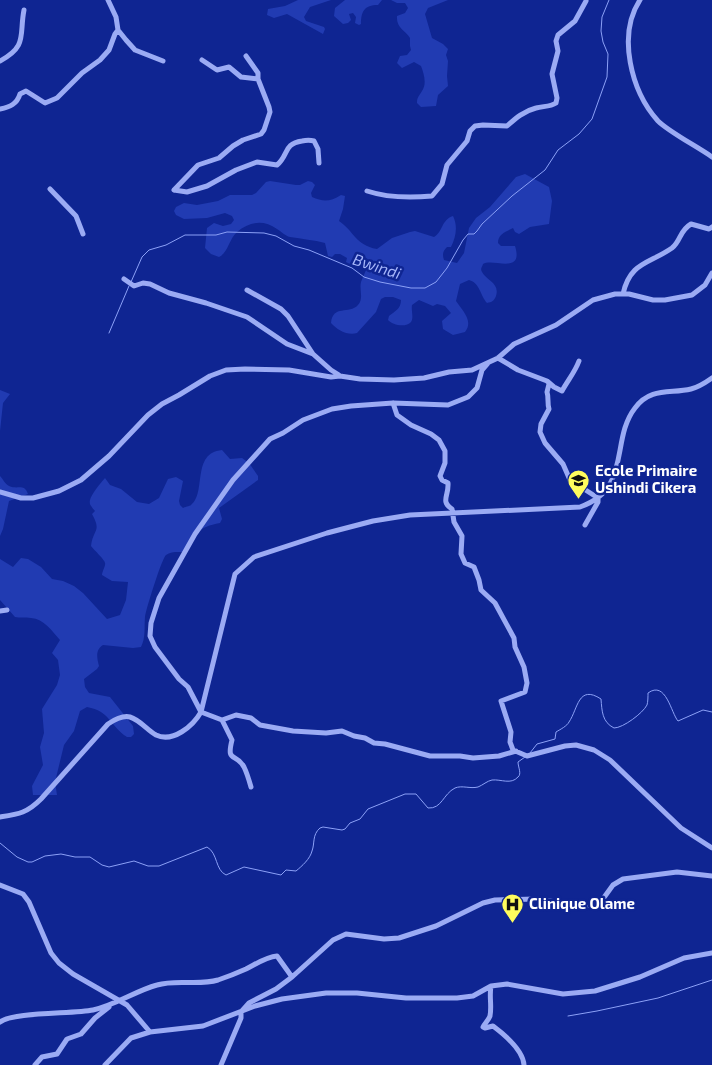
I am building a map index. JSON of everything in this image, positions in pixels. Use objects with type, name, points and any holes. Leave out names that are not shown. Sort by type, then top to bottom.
[{"type":"street","points":[[108,0],[116,17],[118,30],[136,50],[163,61]]},
{"type":"street","points":[[640,0],[634,9],[629,29],[630,57],[640,95],[646,107],[660,122],[712,157]]},
{"type":"street","points":[[367,191],[381,196],[415,198],[432,196],[442,184],[447,165],[467,141],[470,131],[475,126],[483,124],[508,126],[518,115],[537,107],[552,106],[557,98],[552,74],[558,51],[556,42],[558,35],[574,21],[586,1]]},
{"type":"street","points":[[0,61],[11,55],[19,45],[24,29],[24,10]]},
{"type":"street","points":[[0,110],[10,107],[20,94],[26,91],[45,103],[57,98],[109,50],[118,30]]},
{"type":"street","points":[[246,56],[258,73],[258,80],[264,90],[270,112],[261,134],[243,140],[219,158],[198,166],[174,190],[187,192],[207,186],[236,170],[257,162],[277,165],[282,161],[290,145],[299,142],[314,141],[318,149],[319,163]]},
{"type":"street","points":[[202,60],[217,70],[229,67],[241,78],[258,80]]},
{"type":"street","points":[[50,189],[76,216],[84,234]]},
{"type":"street","points":[[623,294],[626,282],[635,269],[674,247],[684,229],[691,224],[709,229],[712,226]]},
{"type":"street","points":[[0,492],[21,498],[33,498],[59,491],[81,480],[103,461],[148,415],[162,404],[210,376],[226,370],[289,370],[318,376],[394,380],[424,378],[449,372],[472,370],[498,358],[514,344],[556,325],[593,300],[623,294],[665,300],[692,295],[705,285],[712,273]]},
{"type":"street","points":[[124,279],[134,286],[143,283],[150,284],[169,293],[247,317],[287,344],[313,354]]},
{"type":"street","points":[[248,290],[281,309],[288,316],[313,354],[340,376]]},
{"type":"street","points":[[498,358],[518,370],[547,381],[562,391],[579,361]]},
{"type":"street","points":[[488,363],[482,370],[477,388],[468,397],[448,405],[393,403],[332,409],[303,420],[270,439],[233,480],[195,534],[159,598],[151,622],[150,636],[165,663],[194,694],[201,712],[222,720],[236,715],[251,718],[260,725],[293,731],[326,733],[342,731],[365,738],[374,743],[385,744],[430,756],[473,758],[499,756],[516,751]]},
{"type":"street","points":[[0,817],[23,813],[31,809],[108,724],[117,718],[128,716],[158,736],[168,737],[191,726],[201,712],[235,574],[254,557],[318,536],[373,521],[410,516],[580,507],[598,498],[606,490],[619,462],[628,419],[642,400],[658,392],[692,388],[712,378]]},
{"type":"street","points":[[549,384],[547,392],[549,409],[540,432],[545,443],[563,464],[570,480],[598,498]]},
{"type":"street","points":[[393,403],[397,415],[411,425],[431,434],[439,440],[445,451],[445,463],[440,476],[442,480],[448,483],[446,505],[452,510],[454,522],[462,536],[460,554],[465,562],[474,568],[481,590],[495,603],[514,638],[515,647],[524,667],[527,683],[525,692],[501,701],[511,732],[510,742],[513,750],[527,756],[576,745],[594,750],[610,760],[681,828],[712,848]]},
{"type":"street","points":[[585,525],[598,502],[598,498]]},
{"type":"street","points":[[0,611],[7,610]]},
{"type":"street","points":[[222,720],[232,740],[229,751],[231,756],[243,765],[251,787]]},
{"type":"street","points":[[220,1065],[241,1018],[241,1012],[249,1003],[292,978],[333,940],[346,934],[384,939],[399,938],[436,926],[488,901],[535,899],[585,906],[600,902],[613,885],[623,879],[677,872],[712,876]]},
{"type":"street","points":[[0,885],[23,894],[29,902],[51,952],[59,963],[73,974],[121,1000],[139,1017],[150,1032]]},
{"type":"street","points":[[105,1065],[131,1038],[150,1032],[203,1026],[282,999],[326,993],[357,993],[406,998],[458,998],[473,996],[491,986],[507,984],[516,984],[563,994],[595,991],[640,977],[684,958],[712,953]]},
{"type":"street","points":[[35,1065],[42,1057],[57,1054],[67,1038],[81,1034],[95,1018],[112,1005],[157,985],[170,982],[191,984],[215,980],[245,969],[271,956],[277,956],[292,978]]},
{"type":"street","points":[[491,986],[489,994],[491,1003],[490,1016],[483,1027],[493,1026],[507,1038],[519,1050],[524,1058],[524,1065]]},
{"type":"street","points":[[0,1022],[4,1018],[79,1013],[112,1005]]},
{"type":"shaded area","points":[[298,0],[331,0],[310,7],[304,17],[306,21],[324,27],[323,34],[287,14],[274,18],[267,15],[268,9],[285,6]]},
{"type":"shaded area","points":[[345,0],[382,0],[378,5],[369,6],[364,10],[361,24],[359,25],[355,23],[356,17],[353,13],[349,14],[351,20],[343,24],[334,16],[335,8]]},
{"type":"shaded area","points":[[391,0],[448,0],[428,8],[425,14],[432,38],[448,49],[446,55],[448,61],[448,86],[438,95],[436,106],[421,107],[417,103],[425,82],[421,66],[414,62],[402,68],[397,63],[400,56],[407,55],[411,50],[410,38],[399,26],[397,20],[397,16],[405,13],[408,8],[405,3],[397,3]]},
{"type":"shaded area","points":[[525,174],[549,187],[552,201],[549,224],[530,227],[519,234],[513,228],[501,235],[498,243],[501,246],[515,246],[517,255],[515,260],[506,264],[483,264],[482,272],[495,285],[497,292],[492,302],[487,303],[478,286],[473,282],[469,280],[460,284],[456,301],[466,316],[468,324],[465,332],[453,335],[443,329],[442,321],[451,313],[445,306],[437,304],[433,306],[419,300],[412,305],[412,318],[409,324],[399,325],[390,322],[388,320],[389,316],[397,310],[401,303],[401,300],[393,297],[381,299],[376,312],[357,333],[343,332],[331,323],[332,317],[338,312],[354,308],[360,302],[361,282],[367,268],[363,262],[350,264],[346,262],[347,258],[340,254],[335,254],[332,257],[328,256],[325,243],[288,236],[272,226],[261,223],[251,224],[237,232],[219,257],[211,254],[205,248],[207,228],[214,223],[223,226],[231,224],[234,220],[232,216],[225,213],[207,218],[184,219],[176,215],[174,211],[176,207],[184,203],[197,205],[218,201],[230,195],[252,195],[266,182],[270,181],[300,185],[308,181],[315,185],[311,193],[312,197],[316,199],[326,200],[341,195],[345,196],[339,221],[359,241],[377,249],[392,238],[410,232],[415,231],[434,237],[446,220],[453,216],[456,224],[455,235],[451,247],[446,248],[443,256],[444,260],[457,263],[464,253],[469,228],[476,218],[490,207],[516,177]]},
{"type":"shaded area","points":[[0,390],[10,394],[3,403],[0,431]]},
{"type":"shaded area","points":[[222,450],[230,459],[242,458],[249,463],[258,476],[258,480],[219,508],[222,519],[220,523],[198,532],[185,552],[173,552],[166,555],[148,604],[145,617],[144,640],[141,647],[103,645],[100,647],[97,657],[99,666],[84,679],[85,687],[89,693],[110,697],[133,726],[134,734],[131,737],[127,737],[105,715],[95,709],[87,707],[80,711],[74,731],[64,745],[55,782],[57,795],[33,795],[32,786],[43,765],[40,747],[44,733],[42,709],[57,685],[60,675],[58,660],[52,653],[60,640],[40,621],[31,618],[15,617],[0,600],[0,559],[13,567],[21,558],[28,559],[41,567],[52,579],[74,586],[107,619],[120,615],[126,600],[128,582],[112,581],[102,575],[105,562],[91,546],[97,528],[92,514],[95,511],[90,504],[93,494],[105,478],[110,485],[121,489],[137,502],[149,504],[159,498],[168,479],[176,477],[183,481],[179,501],[183,508],[191,505],[196,499],[206,458],[212,453]]},
{"type":"shaded area","points":[[0,476],[8,485],[23,488],[28,494],[9,501],[0,536]]},
{"type":"waterway","name":"Bwindi","points":[[131,282],[142,257],[149,250],[166,245],[185,235],[216,235],[227,232],[264,233],[276,236],[294,246],[309,250],[352,268],[364,277],[380,282],[411,288],[425,288],[436,282],[468,234],[474,234],[512,196],[545,170],[558,150],[579,134],[592,119],[607,77],[608,54],[601,31],[602,17],[609,0]]},
{"type":"waterway","name":"Bwindi","points":[[109,333],[129,286]]},
{"type":"waterway","points":[[530,753],[537,744],[555,739],[556,732],[568,723],[580,700],[588,694],[601,699],[602,712],[605,719],[614,728],[627,723],[641,712],[647,705],[648,693],[654,690],[664,694],[678,721],[703,710],[712,712]]},
{"type":"waterway","points":[[0,843],[17,857],[28,862],[45,856],[61,854],[75,857],[90,857],[109,867],[134,861],[148,866],[159,866],[207,847],[213,853],[222,873],[226,875],[244,867],[281,875],[286,870],[296,871],[306,862],[311,854],[317,831],[320,828],[345,829],[350,823],[360,819],[368,809],[405,794],[416,794],[428,808],[433,808],[440,804],[455,788],[478,787],[492,780],[512,781],[520,774],[518,762],[525,757]]},
{"type":"waterway","points":[[568,1016],[658,998],[712,980]]},
{"type":"place","name":"Ecole Primaire Ushindi Cikera","points":[[579,499]]},
{"type":"place","name":"Clinique Olame","points":[[513,923]]}]
